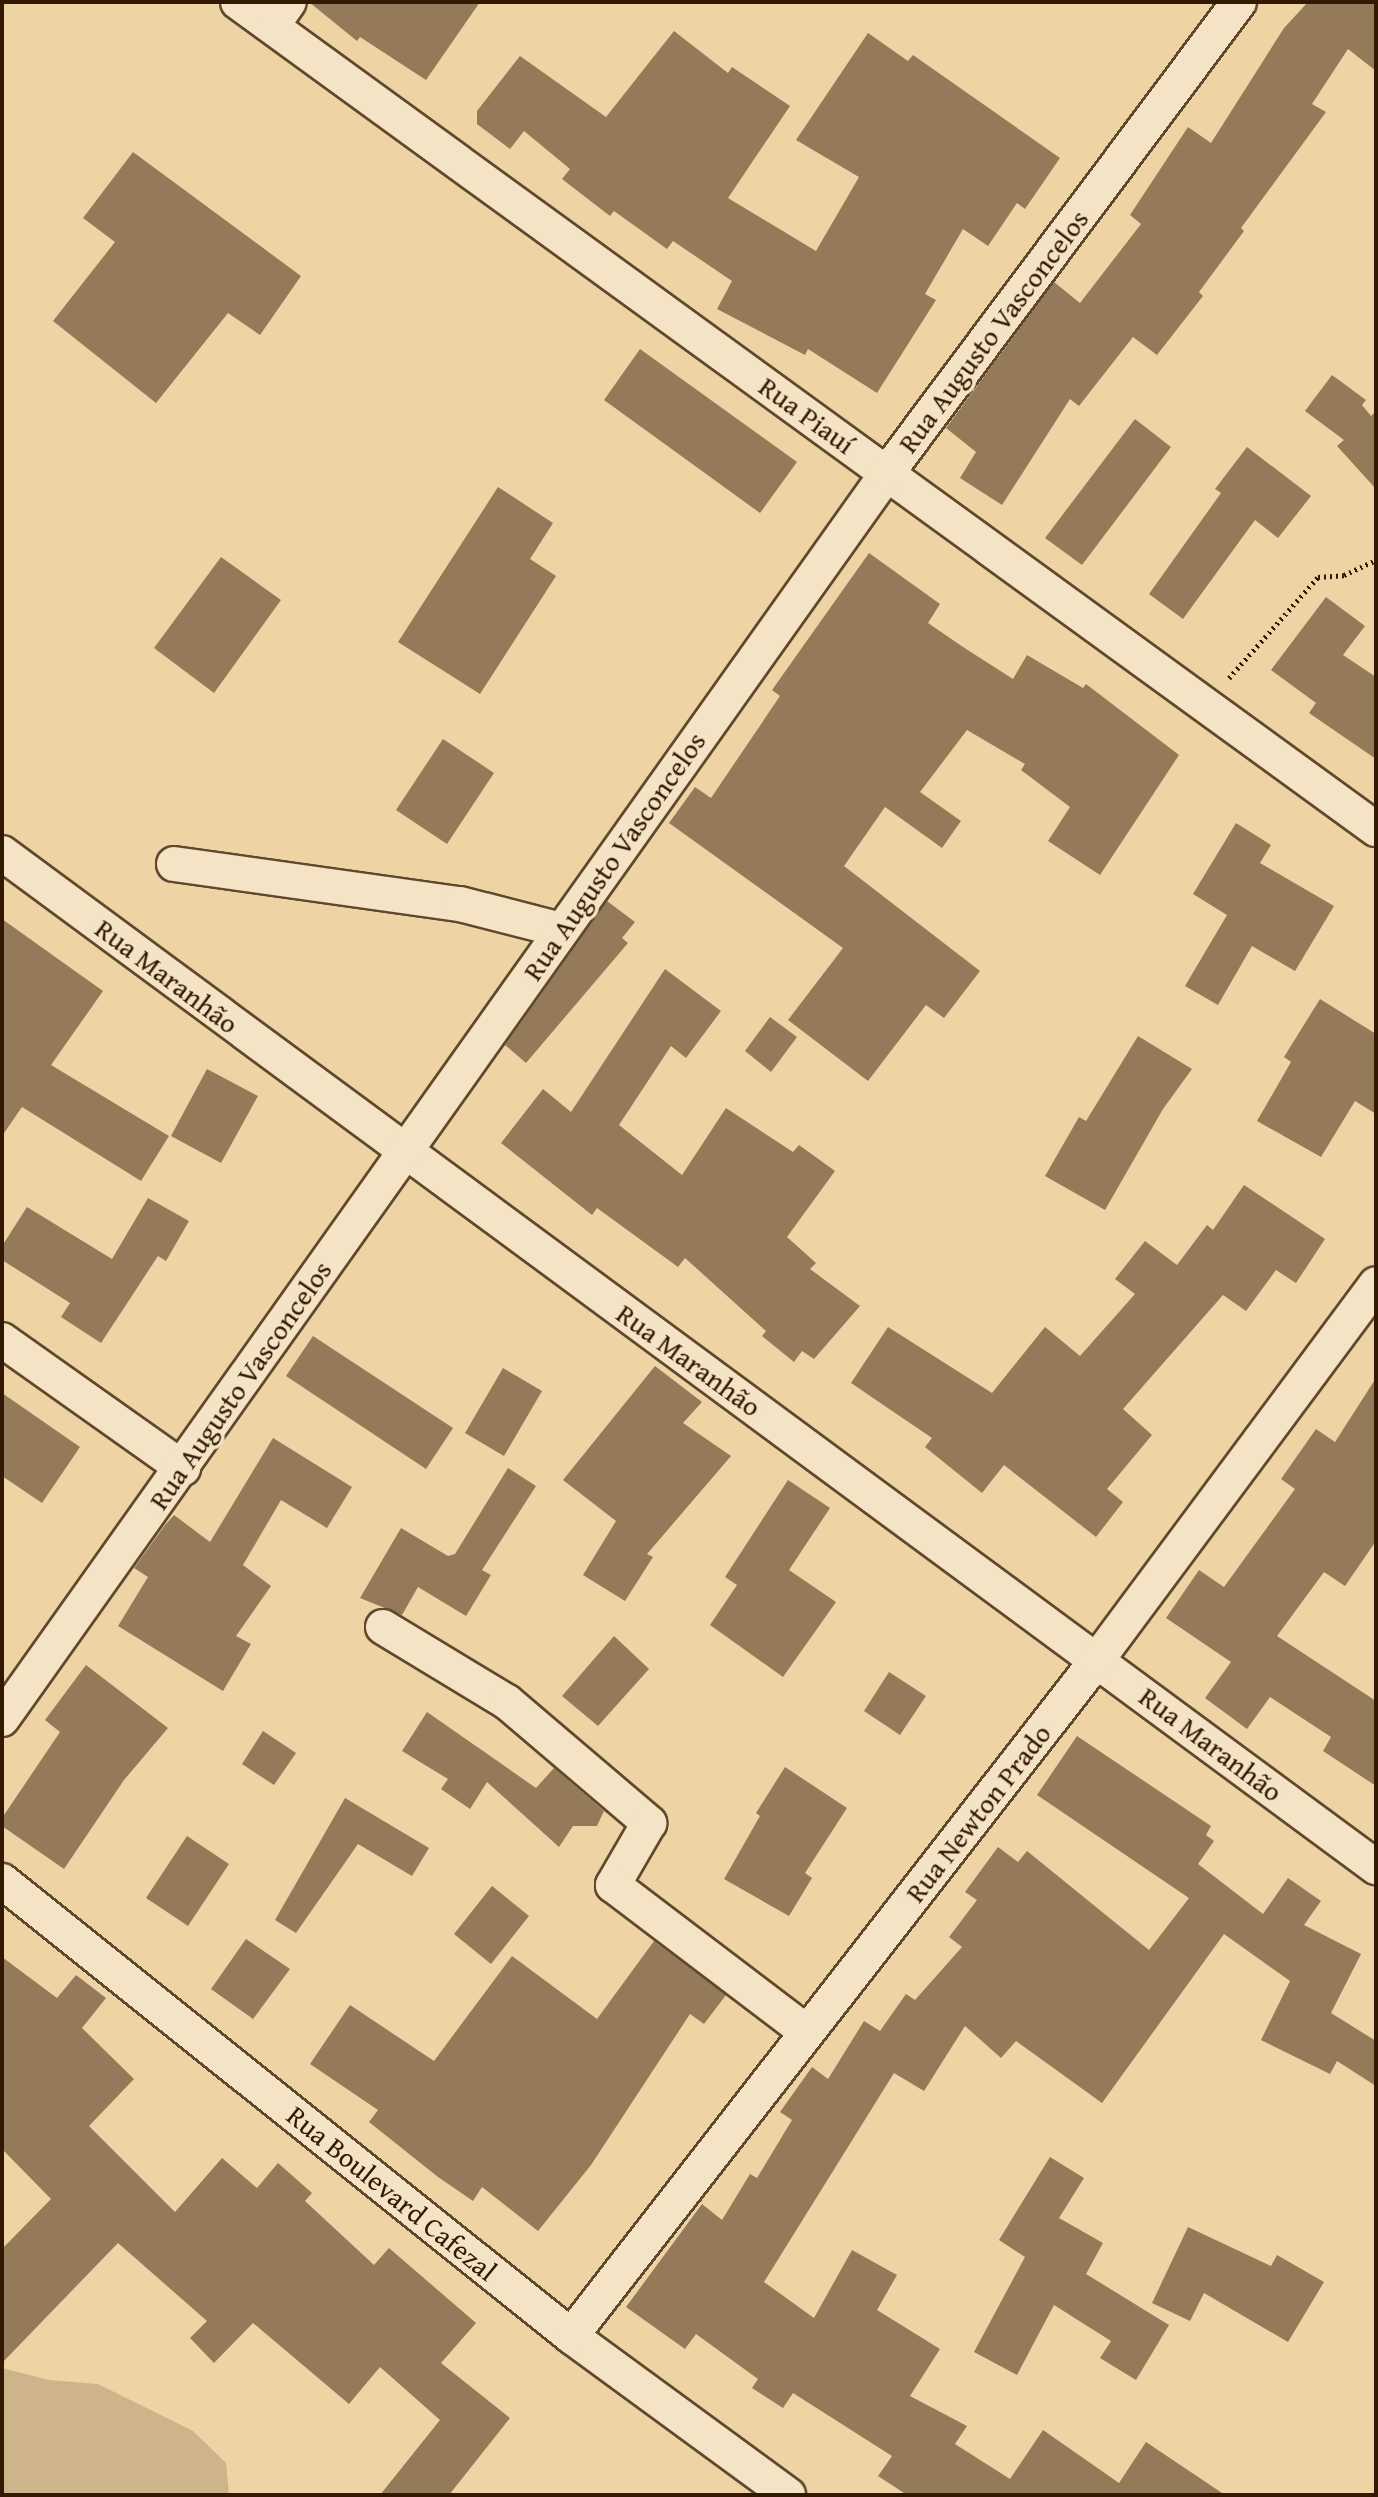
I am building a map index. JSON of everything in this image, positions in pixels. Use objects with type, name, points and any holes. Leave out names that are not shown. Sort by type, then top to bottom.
[{"type":"street","name":"Rua Piauí","points":[[238,2],[280,14],[887,473],[1376,829]]},
{"type":"street","name":"Rua Augusto Vasconcelos","points":[[2,1719],[887,473],[1239,2]]},
{"type":"street","name":"Rua Maranhão","points":[[2,853],[1376,1867]]},
{"type":"street","points":[[174,864],[460,904],[561,930]]},
{"type":"street","name":"Rua Newton Prado","points":[[571,2336],[1097,1660],[1376,1284]]},
{"type":"street","points":[[2,1340],[183,1468]]},
{"type":"street","points":[[383,1627],[507,1702],[649,1823],[613,1885],[807,2032]]},
{"type":"street","name":"Rua Boulevard Cafezal","points":[[2,1881],[571,2336],[788,2495]]},
{"type":"path","points":[[1205,706],[1318,577],[1344,575],[1376,560]]},
{"type":"shaded area","points":[[2,2368],[49,2380],[98,2384],[193,2431],[226,2463],[229,2495],[2,2495]]},
{"type":"building","points":[[309,2],[480,2],[426,80],[360,37],[357,41]]},
{"type":"building","points":[[1308,2],[1376,2],[1376,71],[1348,49],[1312,104],[1326,112],[1241,228],[1244,231],[1199,292],[1203,296],[1157,355],[1133,337],[1079,406],[1070,399],[1002,505],[960,478],[976,452],[946,428],[1054,282],[1080,303],[1141,224],[1130,215],[1188,127],[1211,143],[1284,28]]},
{"type":"building","points":[[674,31],[728,73],[732,67],[790,106],[728,198],[816,251],[859,177],[796,140],[868,33],[908,61],[913,55],[1060,158],[1025,209],[1017,203],[988,246],[963,229],[925,294],[936,300],[877,393],[808,349],[805,355],[717,309],[732,281],[673,241],[667,249],[614,211],[610,216],[562,179],[570,169],[524,131],[510,149],[477,124],[477,111],[520,56],[606,117]]},
{"type":"building","points":[[133,152],[301,276],[260,335],[228,313],[156,403],[53,321],[115,242],[83,218]]},
{"type":"building","points":[[640,349],[797,462],[760,513],[604,400]]},
{"type":"building","points":[[1332,375],[1366,400],[1362,405],[1371,416],[1376,411],[1376,489],[1337,446],[1344,440],[1305,411]]},
{"type":"building","points":[[1135,419],[1171,447],[1082,565],[1045,538]]},
{"type":"building","points":[[1247,447],[1311,496],[1278,538],[1255,520],[1183,619],[1149,594],[1221,493],[1215,489]]},
{"type":"building","points":[[498,487],[553,523],[530,559],[556,576],[480,694],[398,642]]},
{"type":"building","points":[[869,553],[940,604],[928,623],[963,647],[1013,679],[1027,655],[1083,688],[1086,684],[1179,755],[1100,875],[1048,841],[1070,807],[1021,770],[1025,764],[967,730],[920,792],[961,821],[942,848],[885,807],[844,866],[980,971],[944,1018],[926,1005],[868,1081],[788,1020],[843,948],[669,823],[695,787],[711,798],[780,696],[772,690]]},
{"type":"building","points":[[221,557],[281,600],[214,693],[154,648]]},
{"type":"building","points":[[1326,597],[1365,626],[1343,655],[1376,677],[1376,759],[1309,713],[1316,703],[1271,670]]},
{"type":"building","points":[[443,739],[494,773],[447,844],[396,810]]},
{"type":"building","points":[[1236,823],[1271,845],[1260,863],[1334,906],[1295,971],[1252,946],[1218,1005],[1185,986],[1227,915],[1193,894]]},
{"type":"building","points":[[607,901],[635,922],[622,938],[628,943],[526,1063],[505,1045]]},
{"type":"building","points":[[2,919],[103,991],[51,1065],[169,1136],[141,1181],[22,1107],[2,1136]]},
{"type":"building","points":[[665,969],[721,1011],[686,1058],[671,1046],[619,1125],[682,1175],[726,1108],[793,1152],[799,1145],[835,1171],[787,1237],[816,1263],[810,1269],[860,1306],[814,1359],[802,1351],[794,1362],[762,1336],[766,1331],[685,1258],[678,1267],[597,1208],[592,1215],[501,1143],[543,1089],[571,1112]]},
{"type":"building","points":[[1320,999],[1376,1034],[1376,1114],[1355,1101],[1321,1157],[1257,1121],[1291,1062],[1284,1057]]},
{"type":"building","points":[[770,1017],[797,1037],[771,1072],[745,1051]]},
{"type":"building","points":[[1138,1036],[1192,1069],[1163,1109],[1105,1210],[1045,1176],[1079,1117],[1086,1121]]},
{"type":"building","points":[[207,1069],[258,1096],[221,1163],[171,1136]]},
{"type":"building","points":[[1244,1185],[1325,1239],[1296,1283],[1276,1270],[1246,1311],[1223,1295],[1123,1409],[1152,1435],[1107,1489],[1123,1502],[1096,1537],[1004,1465],[982,1493],[925,1447],[932,1438],[851,1383],[888,1327],[992,1393],[1045,1327],[1080,1356],[1135,1294],[1115,1279],[1145,1241],[1177,1265],[1207,1225],[1213,1230]]},
{"type":"building","points":[[148,1198],[189,1221],[166,1261],[158,1256],[101,1343],[61,1317],[70,1303],[2,1260],[2,1246],[27,1207],[112,1259]]},
{"type":"building","points":[[313,1336],[453,1428],[426,1469],[286,1376]]},
{"type":"building","points":[[655,1366],[702,1402],[683,1423],[731,1456],[647,1554],[653,1557],[625,1601],[583,1575],[616,1521],[563,1480]]},
{"type":"building","points":[[503,1368],[542,1391],[504,1456],[465,1433]]},
{"type":"building","points":[[1376,1378],[1376,1541],[1345,1586],[1324,1572],[1277,1636],[1376,1701],[1376,1786],[1323,1751],[1331,1737],[1270,1697],[1247,1729],[1205,1698],[1231,1662],[1166,1618],[1199,1570],[1224,1587],[1295,1489],[1281,1479],[1316,1429],[1335,1442]]},
{"type":"building","points":[[2,1393],[80,1447],[42,1503],[2,1476]]},
{"type":"building","points":[[273,1438],[352,1487],[327,1528],[281,1500],[243,1565],[271,1586],[236,1636],[251,1644],[223,1691],[118,1626],[148,1577],[134,1568],[165,1525],[174,1515],[210,1542]]},
{"type":"building","points":[[508,1468],[536,1486],[482,1570],[491,1575],[466,1616],[418,1587],[402,1615],[360,1598],[401,1528],[448,1556],[455,1554]]},
{"type":"building","points":[[788,1480],[830,1508],[789,1570],[836,1602],[783,1677],[710,1625],[737,1585],[725,1577]]},
{"type":"building","points":[[614,1636],[649,1669],[598,1726],[562,1696]]},
{"type":"building","points":[[86,1665],[168,1728],[124,1780],[64,1869],[2,1826],[2,1818],[60,1732],[45,1720]]},
{"type":"building","points":[[889,1672],[926,1696],[900,1735],[864,1711]]},
{"type":"building","points":[[427,1712],[536,1788],[554,1768],[604,1811],[597,1826],[573,1826],[559,1847],[487,1782],[470,1809],[441,1789],[448,1779],[402,1751]]},
{"type":"building","points":[[263,1731],[296,1753],[274,1785],[242,1764]]},
{"type":"building","points":[[1077,1736],[1211,1826],[1206,1835],[1214,1841],[1198,1864],[1263,1914],[1288,1878],[1321,1901],[1304,1925],[1361,1954],[1331,2013],[1376,2041],[1376,2086],[1337,2061],[1330,2074],[1261,2040],[1290,1981],[1224,1934],[1102,2103],[1016,2041],[1001,2058],[965,2026],[924,2091],[894,2073],[764,2282],[814,2318],[852,2250],[897,2275],[877,2310],[940,2349],[910,2396],[967,2426],[955,2444],[1010,2479],[1043,2430],[1119,2483],[1146,2442],[1225,2495],[907,2495],[878,2476],[892,2456],[793,2393],[783,2408],[752,2388],[758,2379],[696,2334],[685,2349],[626,2307],[702,2204],[722,2220],[750,2174],[757,2178],[792,2120],[780,2112],[812,2067],[828,2079],[864,2021],[880,2031],[906,1994],[915,2000],[962,1947],[949,1937],[977,1900],[965,1892],[998,1847],[1018,1862],[1027,1851],[1149,1950],[1189,1898],[1037,1795]]},
{"type":"building","points":[[785,1767],[847,1808],[805,1873],[812,1878],[789,1916],[724,1879],[760,1816],[756,1813]]},
{"type":"building","points":[[345,1798],[429,1848],[412,1876],[358,1844],[296,1933],[275,1920]]},
{"type":"building","points":[[187,1836],[229,1864],[188,1926],[146,1898]]},
{"type":"building","points":[[492,1886],[529,1916],[491,1964],[454,1934]]},
{"type":"building","points":[[246,1939],[290,1969],[253,2019],[211,1989]]},
{"type":"building","points":[[654,1941],[726,1995],[704,2024],[690,2014],[591,2165],[538,2231],[482,2187],[473,2201],[438,2177],[369,2122],[378,2110],[310,2064],[350,2005],[434,2061],[512,1956],[597,2019]]},
{"type":"building","points":[[2,1957],[57,1998],[76,1975],[106,1998],[82,2028],[134,2079],[89,2126],[175,2212],[222,2158],[257,2188],[278,2163],[312,2193],[305,2201],[374,2265],[389,2248],[476,2323],[441,2363],[510,2418],[449,2495],[380,2495],[440,2420],[380,2367],[349,2404],[253,2323],[214,2363],[190,2338],[207,2321],[118,2243],[2,2363],[2,2249],[51,2199],[2,2149]]},
{"type":"building","points":[[1050,2157],[1084,2178],[1059,2218],[1103,2243],[1086,2274],[1169,2325],[1136,2380],[1100,2358],[1111,2341],[1054,2305],[1017,2375],[974,2352],[1025,2257],[999,2240]]},
{"type":"building","points":[[1188,2227],[1271,2266],[1277,2255],[1324,2282],[1288,2342],[1204,2293],[1190,2321],[1152,2303]]}]
